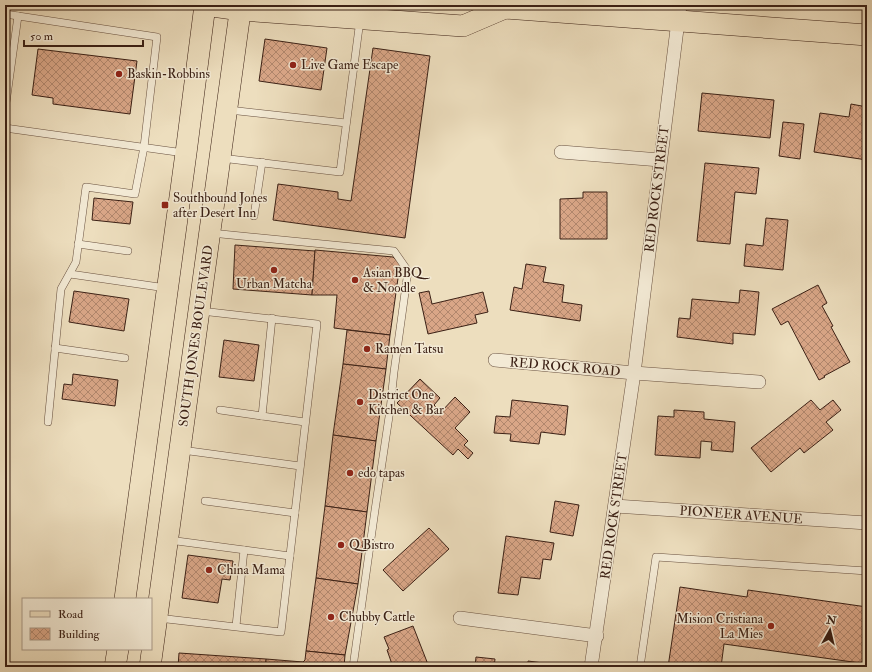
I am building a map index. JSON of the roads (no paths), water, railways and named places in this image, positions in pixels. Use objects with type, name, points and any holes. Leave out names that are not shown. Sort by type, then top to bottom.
[{"type":"main road","points":[[125,598],[205,5],[241,7],[360,19],[463,26],[503,6],[679,13],[867,35]]},
{"type":"main road","name":"SOUTH JONES BOULEVARD","points":[[150,667],[241,7]]},
{"type":"main road","points":[[145,458],[180,450]]},
{"type":"main road","points":[[116,667],[118,650]]},
{"type":"street","name":"RED ROCK STREET","points":[[592,667],[634,373],[679,13]]},
{"type":"street","points":[[561,152],[660,160]]},
{"type":"street","name":"RED ROCK ROAD","points":[[495,360],[634,373]]},
{"type":"street","points":[[634,373],[759,382]]},
{"type":"street","name":"PIONEER AVENUE","points":[[615,506],[867,523]]},
{"type":"street","points":[[460,618],[597,636]]},
{"type":"lane","points":[[6,5],[5,14],[157,37],[144,147],[135,194],[86,187],[76,262],[61,289],[48,422]]},
{"type":"lane","points":[[5,110],[18,16]]},
{"type":"lane","points":[[220,158],[340,172],[360,19]]},
{"type":"lane","points":[[227,110],[346,122]]},
{"type":"lane","points":[[5,128],[186,153]]},
{"type":"lane","points":[[254,216],[262,162]]},
{"type":"lane","points":[[210,233],[394,251],[408,270],[390,410],[353,667]]},
{"type":"lane","points":[[78,244],[128,251]]},
{"type":"lane","points":[[70,274],[168,288]]},
{"type":"lane","points":[[157,618],[281,632],[317,324],[199,311]]},
{"type":"lane","points":[[262,416],[272,318]]},
{"type":"lane","points":[[55,348],[125,358]]},
{"type":"lane","points":[[220,410],[305,422]]},
{"type":"lane","points":[[180,450],[300,466]]},
{"type":"lane","points":[[205,501],[294,513]]},
{"type":"lane","points":[[167,540],[290,556]]},
{"type":"lane","points":[[236,626],[244,550]]},
{"type":"lane","points":[[640,667],[656,556],[867,571]]},
{"type":"place","name":"Live Game Escape","points":[[293,65]]},
{"type":"place","name":"Baskin-Robbins","points":[[119,74]]},
{"type":"place","name":"Southbound Jones after Desert Inn","points":[[165,205]]},
{"type":"place","name":"Urban Matcha","points":[[274,270]]},
{"type":"place","name":"Asian BBQ & Noodle","points":[[355,280]]},
{"type":"place","name":"Ramen Tatsu","points":[[367,349]]},
{"type":"place","name":"District One Kitchen & Bar","points":[[360,402]]},
{"type":"place","name":"edo tapas","points":[[350,473]]},
{"type":"place","name":"Q Bistro","points":[[341,545]]},
{"type":"place","name":"China Mama","points":[[209,570]]},
{"type":"place","name":"Chubby Cattle","points":[[331,617]]},
{"type":"place","name":"Mision Cristiana La Mies","points":[[771,626]]}]
